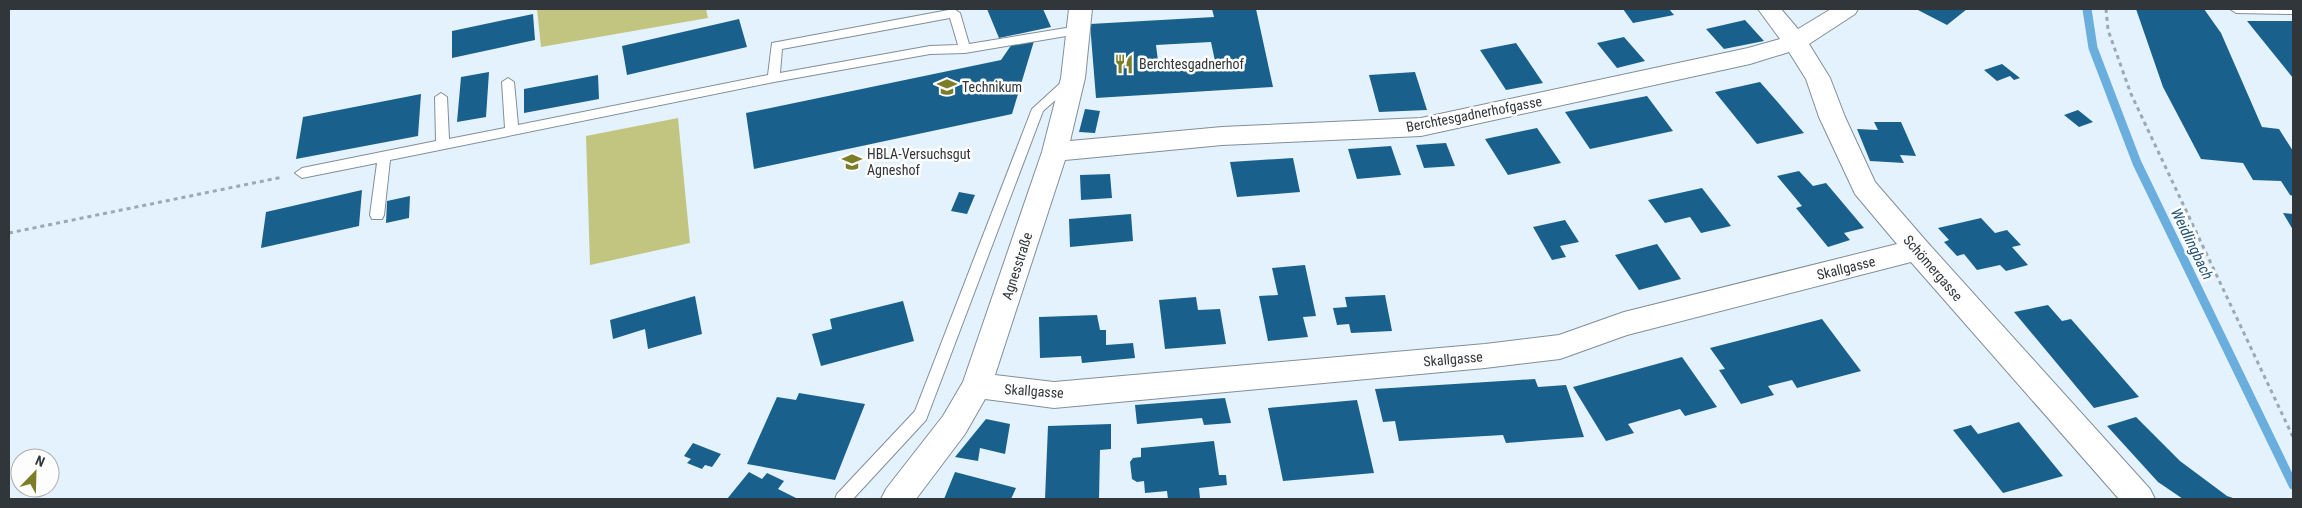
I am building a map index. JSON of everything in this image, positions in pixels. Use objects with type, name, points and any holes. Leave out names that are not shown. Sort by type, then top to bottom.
[{"type":"street","name":"Schömergasse","points":[[1769,9],[1795,42],[1818,78],[1832,117],[1864,187],[1917,250],[2139,499]]},
{"type":"street","name":"Berchtesgadnerhofgasse","points":[[1055,152],[1222,136],[1421,127],[1750,56],[1795,42],[1847,9]]},
{"type":"street","name":"Agnesstraße","points":[[897,499],[954,425],[977,386],[1055,152],[1074,78],[1079,20]]},
{"type":"street","name":"Skallgasse","points":[[977,386],[1054,395],[1484,356],[1560,347],[1624,324],[1917,250]]},
{"type":"lane","points":[[2236,9],[2293,10]]},
{"type":"lane","points":[[774,78],[776,46],[954,13],[964,49]]},
{"type":"lane","points":[[302,173],[774,78],[930,50],[964,49],[1079,20]]},
{"type":"lane","points":[[843,499],[921,415],[1038,109],[1074,78]]},
{"type":"lane","points":[[508,82],[512,131]]},
{"type":"lane","points":[[441,97],[443,145]]},
{"type":"lane","points":[[377,215],[384,157]]},
{"type":"path","points":[[2106,9],[2108,30],[2131,94],[2293,437]]},
{"type":"path","points":[[9,233],[302,173]]},
{"type":"green space","points":[[537,9],[706,9],[708,18],[541,47]]},
{"type":"green space","points":[[678,118],[690,243],[590,265],[586,136]]},
{"type":"building","points":[[987,9],[1043,9],[1051,27],[999,38]]},
{"type":"building","points":[[1212,9],[1256,9],[1273,87],[1096,98],[1090,24],[1214,17]],"holes":[[[1211,42],[1216,66],[1159,69],[1156,45]]]},
{"type":"building","points":[[1623,9],[1669,9],[1674,15],[1633,23]]},
{"type":"building","points":[[1916,9],[1967,9],[1947,25]]},
{"type":"building","points":[[2136,9],[2204,9],[2221,33],[2262,127],[2279,129],[2293,151],[2293,196],[2290,195],[2281,181],[2253,180],[2243,163],[2201,159],[2163,87]]},
{"type":"building","points":[[533,14],[535,40],[452,58],[452,31]]},
{"type":"building","points":[[739,19],[747,47],[627,75],[622,46]]},
{"type":"building","points":[[1745,20],[1764,41],[1724,49],[1706,29]]},
{"type":"building","points":[[2247,21],[2293,21],[2293,78]]},
{"type":"building","points":[[1624,37],[1645,61],[1617,68],[1597,43]]},
{"type":"building","name":"Technikum","points":[[1034,41],[1012,114],[754,169],[746,113],[1001,60],[1012,44]]},
{"type":"building","points":[[1516,43],[1543,83],[1506,90],[1480,50]]},
{"type":"building","points":[[2002,64],[2020,78],[2014,80],[2010,76],[1997,81],[1984,70]]},
{"type":"building","points":[[489,72],[486,117],[457,122],[461,77]]},
{"type":"building","points":[[1415,72],[1427,110],[1379,112],[1369,75]]},
{"type":"building","points":[[598,75],[599,99],[524,113],[524,89]]},
{"type":"building","points":[[1760,82],[1804,133],[1757,144],[1715,92]]},
{"type":"building","points":[[421,94],[418,136],[296,159],[303,117]]},
{"type":"building","points":[[1647,96],[1673,131],[1590,149],[1565,112]]},
{"type":"building","points":[[1085,109],[1100,111],[1095,133],[1079,132]]},
{"type":"building","points":[[2078,110],[2093,122],[2079,127],[2064,115]]},
{"type":"building","points":[[1874,122],[1901,122],[1916,156],[1900,155],[1904,163],[1870,161],[1857,129],[1878,130]]},
{"type":"building","points":[[1537,128],[1561,163],[1508,175],[1485,139]]},
{"type":"building","points":[[1446,143],[1455,166],[1424,168],[1416,145]]},
{"type":"building","points":[[1391,146],[1401,175],[1357,179],[1348,149]]},
{"type":"building","points":[[1293,158],[1300,192],[1237,197],[1230,162]]},
{"type":"building","points":[[1799,171],[1813,186],[1826,183],[1864,228],[1844,233],[1850,240],[1828,247],[1796,208],[1802,206],[1777,176]]},
{"type":"building","points":[[1110,174],[1112,198],[1081,200],[1080,175]]},
{"type":"building","points":[[1702,188],[1731,226],[1701,233],[1690,217],[1665,223],[1648,200]]},
{"type":"building","points":[[362,190],[359,226],[261,248],[266,212]]},
{"type":"building","points":[[959,192],[975,195],[967,214],[951,211]]},
{"type":"building","points":[[410,196],[409,218],[386,223],[387,201]]},
{"type":"building","points":[[2283,213],[2293,214],[2293,230]]},
{"type":"building","points":[[1131,214],[1133,241],[1070,247],[1069,219]]},
{"type":"building","points":[[1981,218],[1995,233],[2007,230],[2021,245],[2012,247],[2028,265],[2006,271],[2000,265],[1977,270],[1964,254],[1957,256],[1944,242],[1949,240],[1938,228]]},
{"type":"building","points":[[1565,220],[1579,242],[1560,246],[1566,257],[1552,260],[1533,227]]},
{"type":"building","points":[[1657,244],[1681,279],[1639,290],[1615,255]]},
{"type":"building","points":[[1305,265],[1316,316],[1303,317],[1308,337],[1268,341],[1259,296],[1278,295],[1272,268]]},
{"type":"building","points":[[1385,295],[1392,331],[1351,333],[1349,324],[1337,325],[1333,308],[1347,307],[1345,297]]},
{"type":"building","points":[[695,296],[702,334],[648,349],[645,329],[613,339],[610,320]]},
{"type":"building","points":[[1196,297],[1198,310],[1220,309],[1226,344],[1165,349],[1159,300]]},
{"type":"building","points":[[903,301],[914,341],[821,366],[812,334],[832,329],[830,319]]},
{"type":"building","points":[[2048,305],[2062,321],[2071,319],[2139,397],[2094,408],[2014,312]]},
{"type":"building","points":[[1097,315],[1100,330],[1106,330],[1106,345],[1133,343],[1135,358],[1082,363],[1081,356],[1040,358],[1039,317]]},
{"type":"building","points":[[1822,319],[1861,371],[1797,388],[1792,380],[1768,386],[1774,395],[1741,404],[1719,370],[1725,369],[1710,348]]},
{"type":"building","points":[[1682,357],[1717,407],[1685,416],[1680,409],[1628,424],[1634,433],[1606,441],[1573,387]]},
{"type":"building","points":[[1535,379],[1538,387],[1566,385],[1584,437],[1506,443],[1503,435],[1399,441],[1395,421],[1383,422],[1375,389]]},
{"type":"building","points":[[799,393],[865,404],[835,480],[747,464],[777,397],[796,400]]},
{"type":"building","points":[[1225,398],[1231,423],[1204,425],[1202,418],[1137,424],[1135,405]]},
{"type":"building","points":[[1357,400],[1374,473],[1283,481],[1268,408]]},
{"type":"building","points":[[2136,417],[2180,461],[2227,496],[2236,499],[2183,499],[2158,482],[2107,426]]},
{"type":"building","points":[[986,419],[1010,424],[1005,454],[980,448],[978,461],[955,457]]},
{"type":"building","points":[[2019,422],[2063,476],[2003,493],[1953,430],[1971,425],[1978,434]]},
{"type":"building","points":[[1111,424],[1111,449],[1100,450],[1099,499],[1045,499],[1048,426]]},
{"type":"building","points":[[1214,441],[1219,475],[1226,475],[1227,485],[1199,488],[1200,498],[1198,499],[1168,499],[1167,491],[1145,493],[1144,481],[1137,482],[1132,479],[1130,462],[1133,458],[1141,457],[1141,448]]},
{"type":"building","points":[[693,443],[721,454],[712,467],[705,465],[702,469],[687,463],[691,459],[684,456]]},
{"type":"building","points":[[749,472],[762,479],[767,473],[784,481],[778,489],[798,499],[727,499]]},
{"type":"building","points":[[955,472],[1016,488],[1011,499],[944,499]]},
{"type":"waterway","name":"Weidlingbach","points":[[2087,9],[2093,48],[2137,163],[2293,485]]},
{"type":"place","name":"Berchtesgadnerhof","points":[[1124,64]]},
{"type":"place","name":"Technikum","points":[[947,87]]},
{"type":"place","name":"HBLA-Versuchsgut Agneshof","points":[[852,162]]}]
